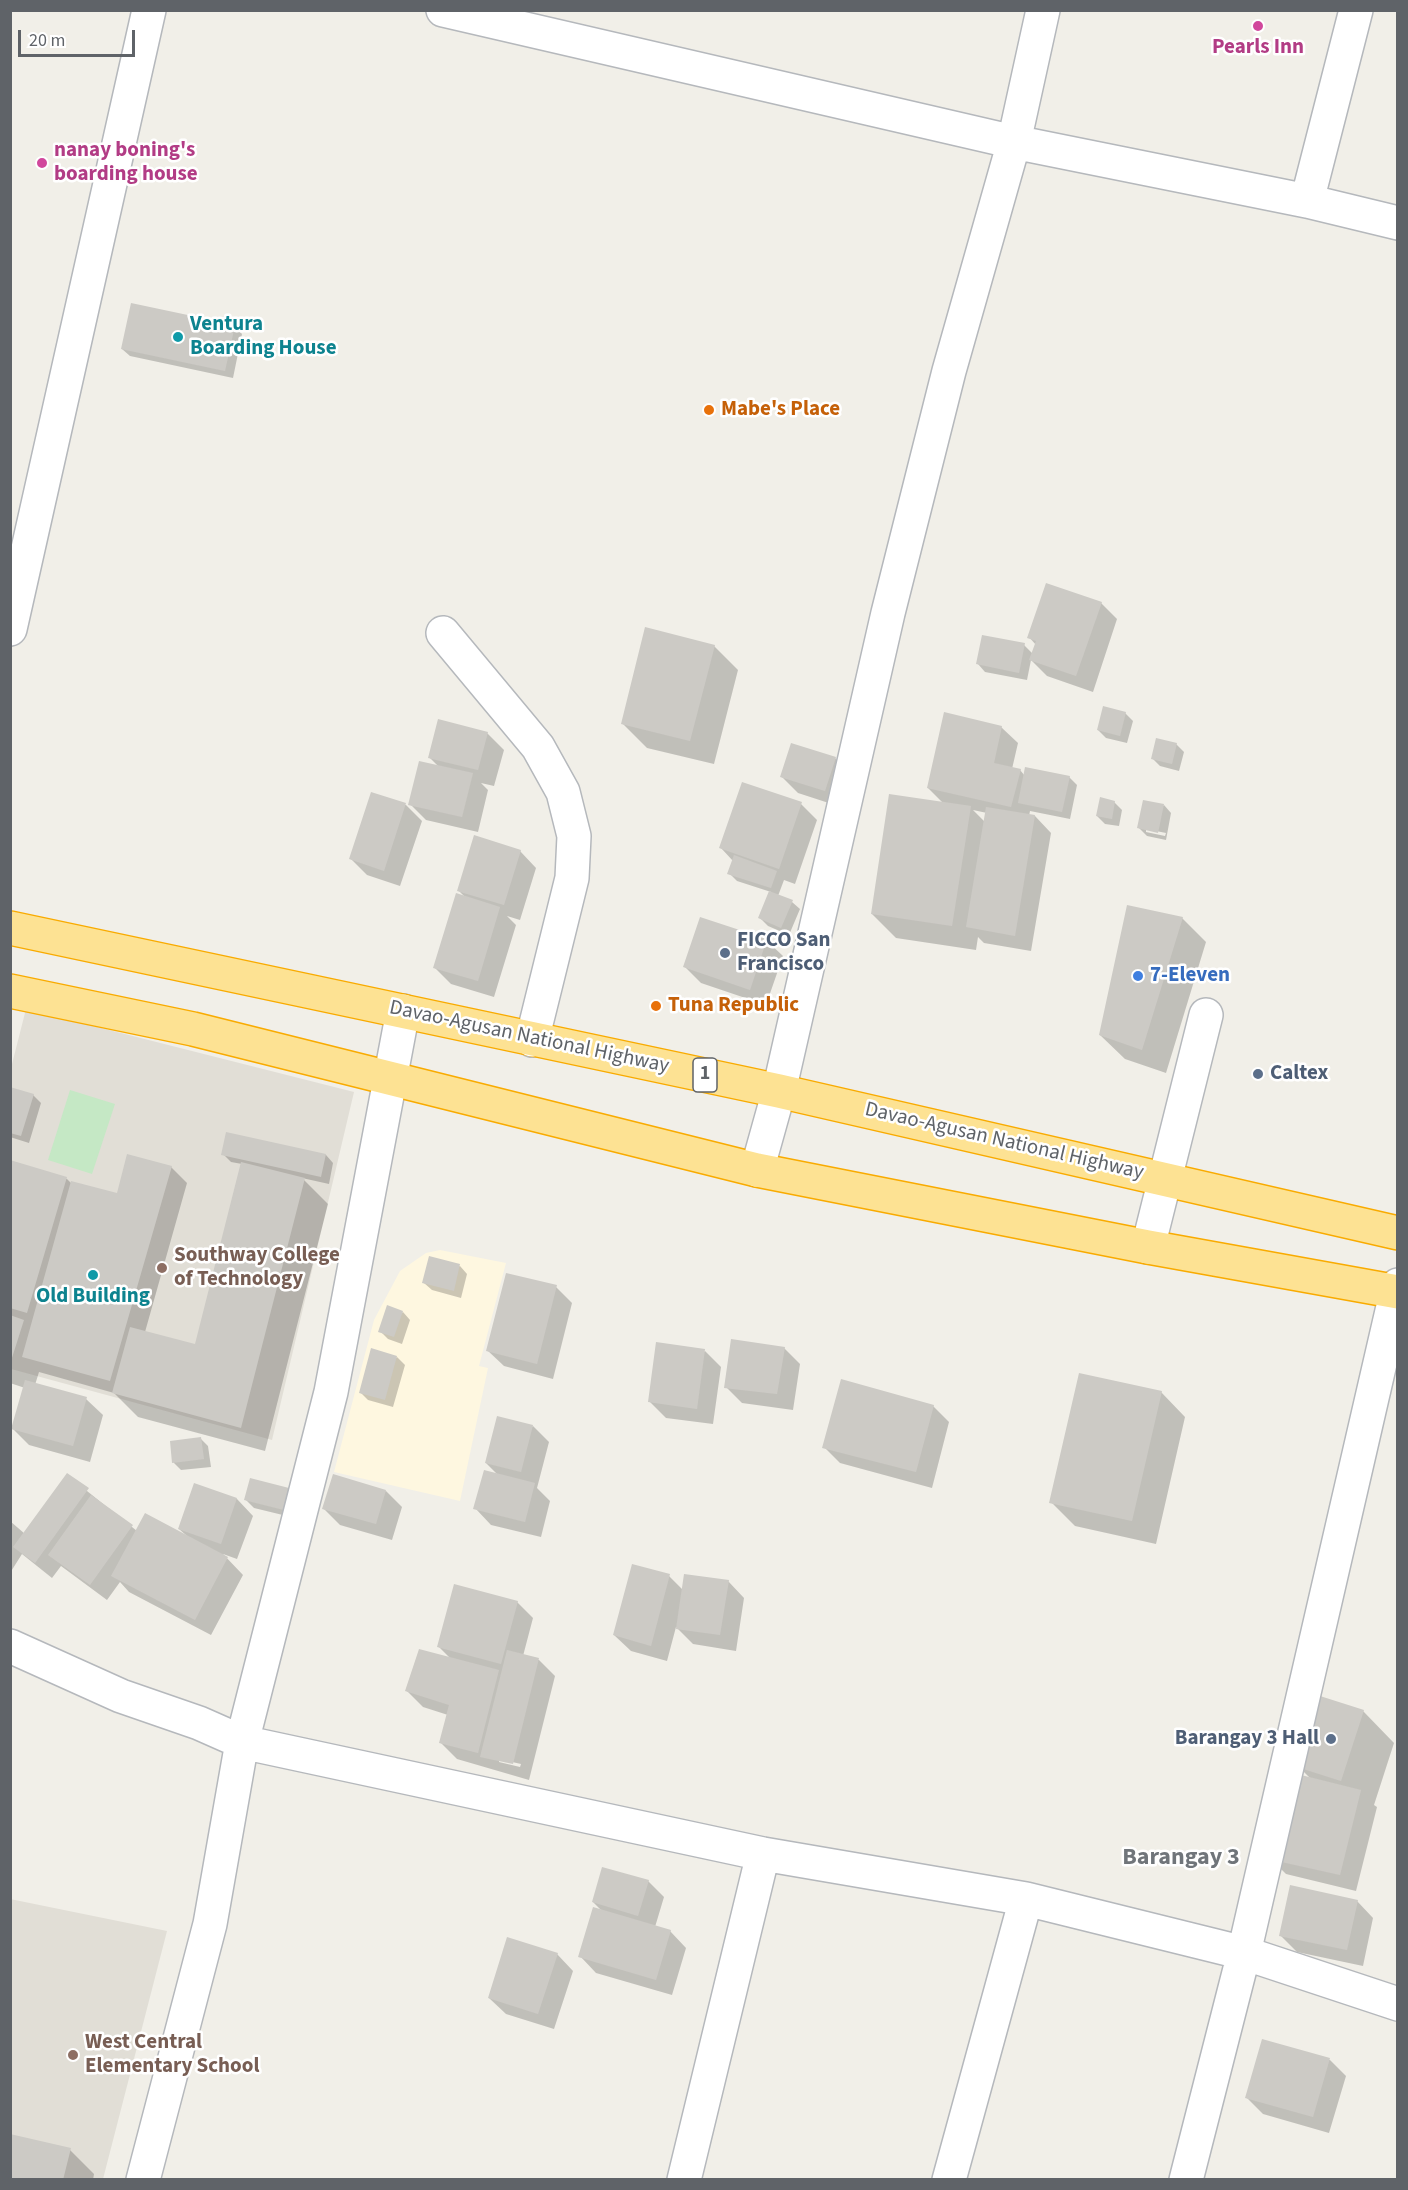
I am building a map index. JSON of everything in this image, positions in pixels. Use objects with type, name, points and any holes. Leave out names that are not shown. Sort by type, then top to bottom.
[{"type":"highway","name":"Davao-Agusan National Highway","points":[[10,928],[532,1040],[779,1090],[1398,1233]]},
{"type":"highway","points":[[10,991],[188,1028],[757,1170],[1148,1247],[1397,1290]]},
{"type":"street","points":[[10,629],[149,10]]},
{"type":"street","points":[[443,10],[1014,142],[1307,201],[1398,223]]},
{"type":"street","points":[[757,1170],[779,1090],[891,602],[949,371],[1014,142],[1043,10]]},
{"type":"street","points":[[1307,201],[1356,10]]},
{"type":"street","points":[[443,633],[538,747],[563,792],[574,837],[572,878],[532,1040]]},
{"type":"street","points":[[143,2180],[210,1924],[243,1742],[331,1392],[403,1011]]},
{"type":"street","points":[[1148,1247],[1206,1016]]},
{"type":"street","points":[[1186,2180],[1244,1953],[1397,1290]]},
{"type":"street","points":[[10,1646],[121,1696],[199,1723],[243,1742],[763,1854],[1026,1899],[1244,1953],[1398,2004]]},
{"type":"street","points":[[684,2180],[763,1854]]},
{"type":"street","points":[[949,2180],[1026,1899]]},
{"type":"shaded area","name":"Southway College of Technology","points":[[26,1009],[354,1092],[272,1440],[11,1369],[11,1068]]},
{"type":"shaded area","points":[[440,1250],[506,1263],[479,1366],[488,1368],[460,1501],[334,1472],[374,1320],[400,1271],[426,1253]]},
{"type":"shaded area","name":"West Central Elementary School","points":[[10,1899],[167,1931],[103,2179],[11,2179]]},
{"type":"green space","points":[[70,1090],[115,1104],[92,1174],[48,1160]]},
{"type":"building","name":"Ventura Boarding House","points":[[131,303],[235,325],[225,371],[121,349]]},
{"type":"building","points":[[1046,583],[1102,602],[1076,676],[1029,660],[1036,641],[1027,638]]},
{"type":"building","points":[[645,627],[715,645],[690,741],[621,724]]},
{"type":"building","points":[[982,635],[1025,643],[1019,673],[976,664]]},
{"type":"building","points":[[1103,706],[1126,712],[1120,736],[1097,730]]},
{"type":"building","points":[[944,712],[1002,726],[994,763],[1021,769],[1011,807],[927,788]]},
{"type":"building","points":[[438,719],[488,732],[478,770],[428,758]]},
{"type":"building","points":[[1156,738],[1177,743],[1172,764],[1151,759]]},
{"type":"building","points":[[791,743],[836,757],[825,791],[780,777]]},
{"type":"building","points":[[419,761],[473,773],[462,817],[408,805]]},
{"type":"building","points":[[1025,767],[1070,776],[1062,812],[1018,803]]},
{"type":"building","points":[[742,782],[802,802],[779,869],[719,848]]},
{"type":"building","points":[[371,792],[406,803],[384,871],[349,859]]},
{"type":"building","points":[[889,794],[971,806],[952,926],[871,914]]},
{"type":"building","points":[[1100,797],[1115,801],[1112,819],[1096,816]]},
{"type":"building","points":[[1143,800],[1164,804],[1158,833],[1137,828]]},
{"type":"building","points":[[986,807],[1035,815],[1015,936],[966,927]]},
{"type":"building","points":[[474,835],[521,850],[504,905],[457,891]]},
{"type":"building","points":[[734,855],[777,871],[771,888],[727,874]]},
{"type":"building","points":[[769,891],[793,900],[781,928],[758,918]]},
{"type":"building","points":[[456,893],[500,907],[478,981],[433,968]]},
{"type":"building","name":"7-Eleven","points":[[1127,905],[1183,917],[1142,1050],[1099,1035]]},
{"type":"building","name":"FICCO San Francisco","points":[[700,917],[767,939],[750,990],[683,967]]},
{"type":"building","points":[[10,1087],[34,1094],[21,1136],[10,1133]]},
{"type":"building","points":[[226,1132],[326,1154],[321,1177],[221,1155]]},
{"type":"building","name":"Old Building","points":[[127,1154],[172,1166],[110,1381],[22,1357],[71,1181],[117,1193]]},
{"type":"building","points":[[10,1160],[67,1177],[27,1313],[10,1308]]},
{"type":"building","points":[[241,1162],[305,1178],[241,1428],[112,1393],[130,1327],[195,1344]]},
{"type":"building","points":[[429,1256],[460,1264],[454,1291],[422,1283]]},
{"type":"building","points":[[506,1273],[557,1285],[537,1364],[486,1351]]},
{"type":"building","points":[[387,1305],[403,1311],[394,1337],[378,1332]]},
{"type":"building","points":[[10,1315],[24,1320],[11,1361],[10,1361]]},
{"type":"building","points":[[731,1339],[785,1347],[777,1394],[724,1388]]},
{"type":"building","points":[[656,1342],[705,1349],[697,1409],[648,1402]]},
{"type":"building","points":[[371,1348],[397,1356],[385,1400],[359,1393]]},
{"type":"building","points":[[1079,1373],[1162,1391],[1132,1521],[1049,1503]]},
{"type":"building","points":[[841,1379],[934,1405],[916,1472],[822,1448]]},
{"type":"building","points":[[25,1380],[87,1397],[73,1446],[11,1429]]},
{"type":"building","points":[[497,1416],[533,1425],[521,1472],[485,1463]]},
{"type":"building","points":[[201,1437],[204,1459],[172,1463],[170,1441]]},
{"type":"building","points":[[484,1470],[535,1483],[525,1522],[473,1509]]},
{"type":"building","points":[[67,1473],[89,1488],[35,1563],[13,1547]]},
{"type":"building","points":[[333,1474],[386,1490],[376,1524],[322,1509]]},
{"type":"building","points":[[250,1478],[289,1488],[284,1510],[244,1500]]},
{"type":"building","points":[[194,1483],[237,1498],[221,1544],[178,1529]]},
{"type":"building","points":[[91,1495],[133,1525],[90,1585],[48,1555]]},
{"type":"building","points":[[145,1513],[228,1557],[195,1620],[111,1576]]},
{"type":"building","points":[[632,1564],[670,1574],[651,1646],[613,1635]]},
{"type":"building","points":[[684,1574],[729,1580],[720,1635],[676,1629]]},
{"type":"building","points":[[454,1584],[518,1601],[501,1664],[437,1647]]},
{"type":"building","points":[[419,1649],[499,1670],[478,1753],[439,1743],[449,1705],[405,1691]]},
{"type":"building","points":[[507,1650],[539,1658],[513,1764],[480,1757]]},
{"type":"building","name":"Barangay 3 Hall","points":[[1320,1696],[1364,1710],[1341,1781],[1297,1767]]},
{"type":"building","points":[[1289,1772],[1361,1790],[1340,1875],[1268,1859]]},
{"type":"building","points":[[602,1867],[649,1880],[638,1916],[592,1902]]},
{"type":"building","points":[[1290,1885],[1358,1900],[1347,1950],[1279,1936]]},
{"type":"building","points":[[593,1907],[671,1930],[656,1980],[578,1957]]},
{"type":"building","points":[[507,1937],[558,1953],[538,2014],[488,1998]]},
{"type":"building","points":[[1262,2039],[1330,2058],[1313,2117],[1245,2098]]},
{"type":"building","points":[[10,2134],[71,2148],[63,2180],[10,2180]]},
{"type":"place","name":"Pearls Inn","points":[[1258,26]]},
{"type":"place","name":"nanay boning's boarding house","points":[[42,163]]},
{"type":"place","name":"Ventura Boarding House","points":[[178,337]]},
{"type":"place","name":"Mabe's Place","points":[[709,410]]},
{"type":"place","name":"FICCO San Francisco","points":[[725,953]]},
{"type":"place","name":"7-Eleven","points":[[1138,976]]},
{"type":"place","name":"Tuna Republic","points":[[656,1006]]},
{"type":"place","name":"Caltex","points":[[1258,1074]]},
{"type":"place","name":"Southway College of Technology","points":[[162,1268]]},
{"type":"place","name":"Old Building","points":[[93,1275]]},
{"type":"place","name":"Barangay 3 Hall","points":[[1331,1739]]},
{"type":"place","name":"West Central Elementary School","points":[[73,2055]]},
{"type":"district","name":"Barangay 3","points":[[1181,1859]]}]
